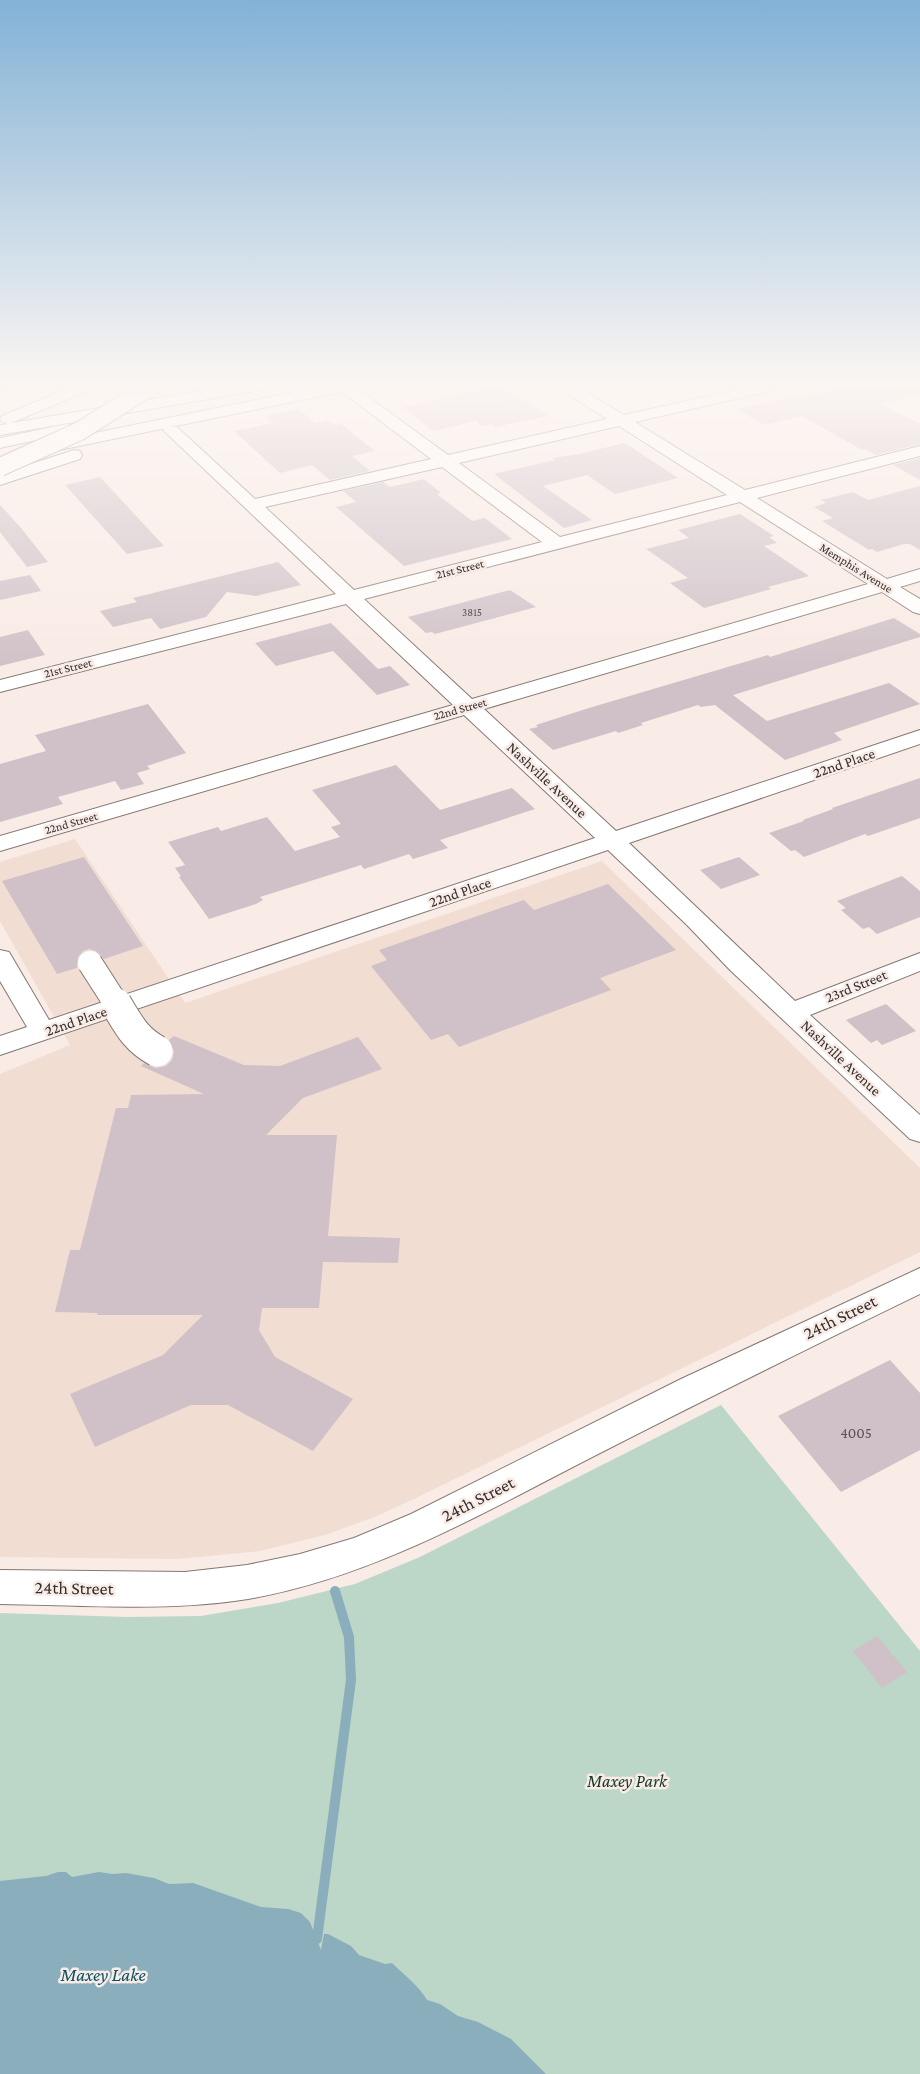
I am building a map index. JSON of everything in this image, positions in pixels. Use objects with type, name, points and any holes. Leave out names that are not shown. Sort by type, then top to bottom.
[{"type":"main road","name":"Nashville Avenue","points":[[226,481],[920,1132]]},
{"type":"main road","points":[[252,505],[359,481]]},
{"type":"main road","points":[[472,481],[557,544]]},
{"type":"main road","name":"Memphis Avenue","points":[[718,481],[920,608]]},
{"type":"main road","name":"21st Street","points":[[0,686],[802,481]]},
{"type":"main road","name":"22nd Street","points":[[0,844],[920,575]]},
{"type":"main road","name":"22nd Place","points":[[0,1046],[920,737]]},
{"type":"main road","points":[[0,958],[43,1032]]},
{"type":"main road","name":"23rd Street","points":[[792,1012],[920,961]]},
{"type":"main road","points":[[90,964],[136,1036],[143,1043],[157,1051]]},
{"type":"main road","name":"24th Street","points":[[0,1587],[185,1589],[247,1582],[300,1571],[360,1553],[424,1525],[693,1389],[920,1280]]},
{"type":"shaded area","points":[[75,839],[185,1003],[602,861],[920,1168],[920,1252],[420,1496],[377,1516],[325,1535],[260,1551],[178,1559],[0,1557],[0,1074],[70,1045],[0,921],[0,862]]},
{"type":"green space","name":"Maxey Park","points":[[721,1405],[920,1651],[920,2074],[0,2074],[0,1613],[127,1617],[201,1616],[278,1603],[355,1584],[420,1557]]},
{"type":"water","name":"Maxey Lake","points":[[58,1872],[66,1872],[72,1877],[99,1872],[112,1874],[126,1873],[154,1878],[169,1884],[193,1883],[261,1907],[288,1909],[301,1913],[310,1922],[321,1950],[324,1934],[328,1934],[351,1946],[359,1955],[385,1964],[392,1963],[416,1985],[427,2000],[440,2004],[458,2016],[478,2022],[511,2039],[546,2074],[0,2074],[0,1881],[46,1876]]},
{"type":"building","points":[[83,481],[104,481],[164,546],[127,554],[65,485]]},
{"type":"building","points":[[416,481],[426,481],[441,493],[437,494],[472,521],[485,518],[512,539],[404,566],[336,507],[356,502],[343,491],[383,482],[390,487]]},
{"type":"building","points":[[503,481],[564,481],[543,486],[592,520],[564,528]]},
{"type":"building","points":[[596,481],[667,481],[615,494]]},
{"type":"building","points":[[920,486],[920,550],[910,544],[904,544],[877,552],[872,549],[869,550],[822,521],[833,518],[814,507],[826,503],[821,500],[853,492],[868,500]]},
{"type":"building","points":[[0,505],[48,562],[27,567],[0,532]]},
{"type":"building","points":[[740,514],[774,536],[769,537],[777,543],[764,546],[809,576],[704,608],[670,583],[688,578],[646,549],[689,538],[678,530]]},
{"type":"building","points":[[278,562],[301,585],[256,596],[227,592],[206,617],[160,629],[151,618],[113,627],[100,611],[137,602],[133,598]]},
{"type":"building","points":[[30,575],[41,591],[0,600],[0,581]]},
{"type":"building","points":[[510,590],[536,607],[435,634],[432,632],[426,633],[408,617]]},
{"type":"building","points":[[894,618],[920,634],[920,637],[733,695],[767,721],[889,683],[920,704],[834,733],[842,740],[785,760],[715,705],[701,707],[698,705],[641,723],[643,725],[618,733],[616,731],[553,750],[529,729],[589,708],[768,655],[770,657]]},
{"type":"building","points":[[331,623],[378,669],[390,666],[410,685],[377,695],[333,651],[276,666],[255,643]]},
{"type":"building","points":[[28,630],[45,655],[0,666],[0,637]]},
{"type":"building","points":[[148,704],[186,753],[147,766],[150,769],[137,773],[144,784],[121,790],[115,781],[58,797],[63,804],[0,822],[0,764],[46,751],[35,735]]},
{"type":"building","points":[[396,765],[440,810],[512,788],[535,809],[440,840],[448,848],[413,859],[409,854],[364,869],[361,865],[260,897],[263,900],[256,904],[209,919],[179,877],[181,876],[175,868],[185,865],[168,842],[218,827],[221,831],[267,817],[295,851],[340,837],[331,827],[341,824],[312,790]]},
{"type":"building","points":[[920,778],[920,818],[868,836],[865,834],[804,857],[795,850],[791,851],[769,833],[804,821],[832,808]]},
{"type":"building","points":[[84,857],[143,946],[104,959],[96,951],[89,949],[83,951],[78,957],[77,968],[57,974],[2,881]]},
{"type":"building","points":[[739,857],[760,875],[721,889],[700,870]]},
{"type":"building","points":[[902,876],[920,891],[920,917],[877,934],[869,927],[863,929],[841,910],[846,908],[837,901]]},
{"type":"building","points":[[608,884],[676,950],[600,978],[611,990],[459,1047],[448,1034],[431,1040],[371,966],[387,960],[379,950],[524,900],[534,910]]},
{"type":"building","points":[[886,1004],[916,1031],[882,1045],[877,1040],[871,1043],[846,1020]]},
{"type":"building","points":[[174,1036],[244,1065],[280,1066],[358,1037],[382,1069],[303,1098],[266,1135],[337,1135],[328,1236],[400,1238],[398,1263],[323,1262],[319,1308],[262,1308],[259,1330],[275,1357],[353,1399],[313,1451],[228,1405],[191,1405],[95,1447],[70,1394],[163,1355],[203,1315],[97,1315],[98,1313],[55,1312],[70,1250],[80,1250],[116,1108],[128,1108],[131,1095],[204,1094],[141,1066],[144,1063],[156,1068],[166,1066],[172,1060],[174,1052],[169,1040]]},
{"type":"building","points":[[890,1360],[920,1393],[920,1450],[841,1492],[778,1416]]},
{"type":"building","points":[[877,1636],[907,1672],[882,1688],[853,1651]]},
{"type":"waterway","points":[[317,1939],[351,1680],[349,1637],[335,1591]]}]
